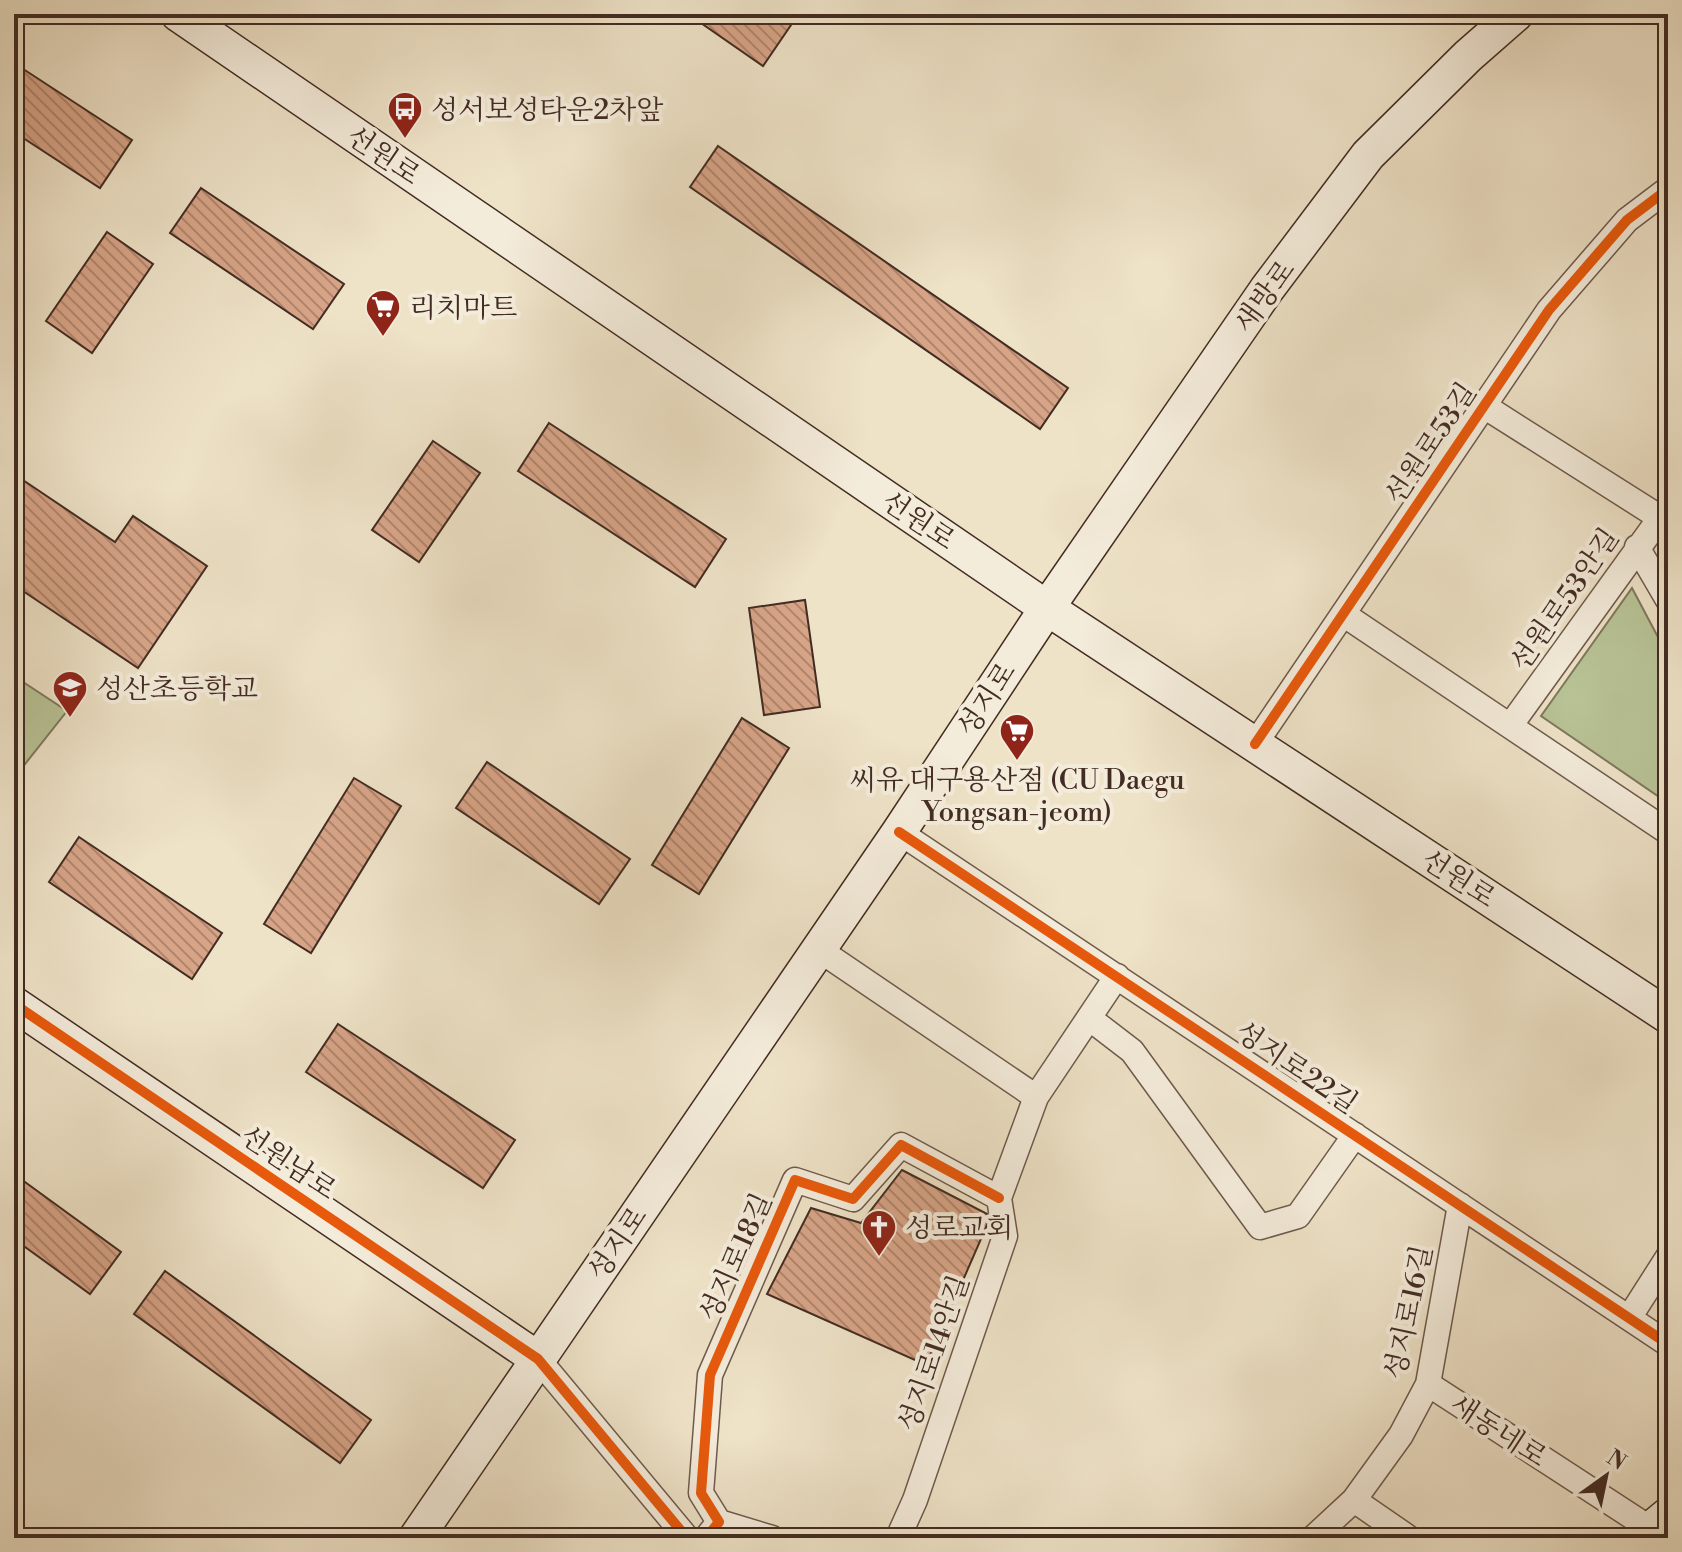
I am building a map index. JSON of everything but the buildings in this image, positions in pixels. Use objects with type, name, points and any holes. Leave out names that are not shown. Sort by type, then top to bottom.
[{"type":"main road","name":"선원로","points":[[178,14],[1047,608],[1666,1012]]},
{"type":"main road","name":"새방로","points":[[1047,608],[1267,289],[1368,155],[1468,56],[1516,14]]},
{"type":"main road","name":"성지로","points":[[416,1538],[899,832],[1047,608]]},
{"type":"main road","name":"선원남로","points":[[14,1004],[538,1359]]},
{"type":"street","name":"선원로53길","points":[[1255,744],[1549,310],[1627,220],[1668,189]]},
{"type":"street","name":"선원로53길","points":[[1484,406],[1663,512]]},
{"type":"street","name":"선원로53안길","points":[[1510,726],[1663,512]]},
{"type":"street","points":[[1637,547],[1668,600]]},
{"type":"street","points":[[1343,614],[1668,832]]},
{"type":"street","name":"성지로22길","points":[[899,832],[1668,1344]]},
{"type":"street","points":[[818,949],[1036,1097]]},
{"type":"street","name":"성지로14안길","points":[[898,1538],[915,1500],[1005,1236],[999,1198],[1036,1097],[1117,976]]},
{"type":"street","name":"성지로22길","points":[[1089,1018],[1132,1051],[1260,1227],[1298,1216],[1355,1135]]},
{"type":"street","name":"성지로18길","points":[[772,1538],[712,1530],[701,1493],[710,1375],[795,1180],[853,1199],[901,1145],[999,1198]]},
{"type":"street","name":"성지로16길","points":[[1313,1538],[1354,1500],[1401,1435],[1428,1384],[1460,1205]]},
{"type":"street","points":[[1629,1318],[1668,1257]]},
{"type":"street","points":[[538,1359],[687,1538]]},
{"type":"street","name":"새동네로","points":[[1428,1384],[1653,1527]]},
{"type":"street","points":[[1354,1500],[1409,1538]]},
{"type":"green space","points":[[1632,588],[1668,656],[1668,803],[1541,716]]},
{"type":"green space","points":[[14,676],[67,711],[14,778]]},
{"type":"cycle path","points":[[1255,744],[1549,310],[1627,220],[1668,189]]},
{"type":"cycle path","points":[[899,832],[1668,1344]]},
{"type":"cycle path","points":[[14,1004],[538,1359],[687,1538]]},
{"type":"cycle path","points":[[706,1538],[719,1522],[701,1493],[710,1375],[795,1180],[853,1199],[901,1145],[999,1198]]},
{"type":"place","name":"성서보성타운2차앞","points":[[405,140]]},
{"type":"place","name":"리치마트","points":[[383,338]]},
{"type":"place","name":"성산초등학교","points":[[70,719]]},
{"type":"place","name":"씨유 대구용산점 (CU Daegu Yongsan-jeom)","points":[[1017,762]]},
{"type":"place","name":"성로교회","points":[[879,1258]]}]
